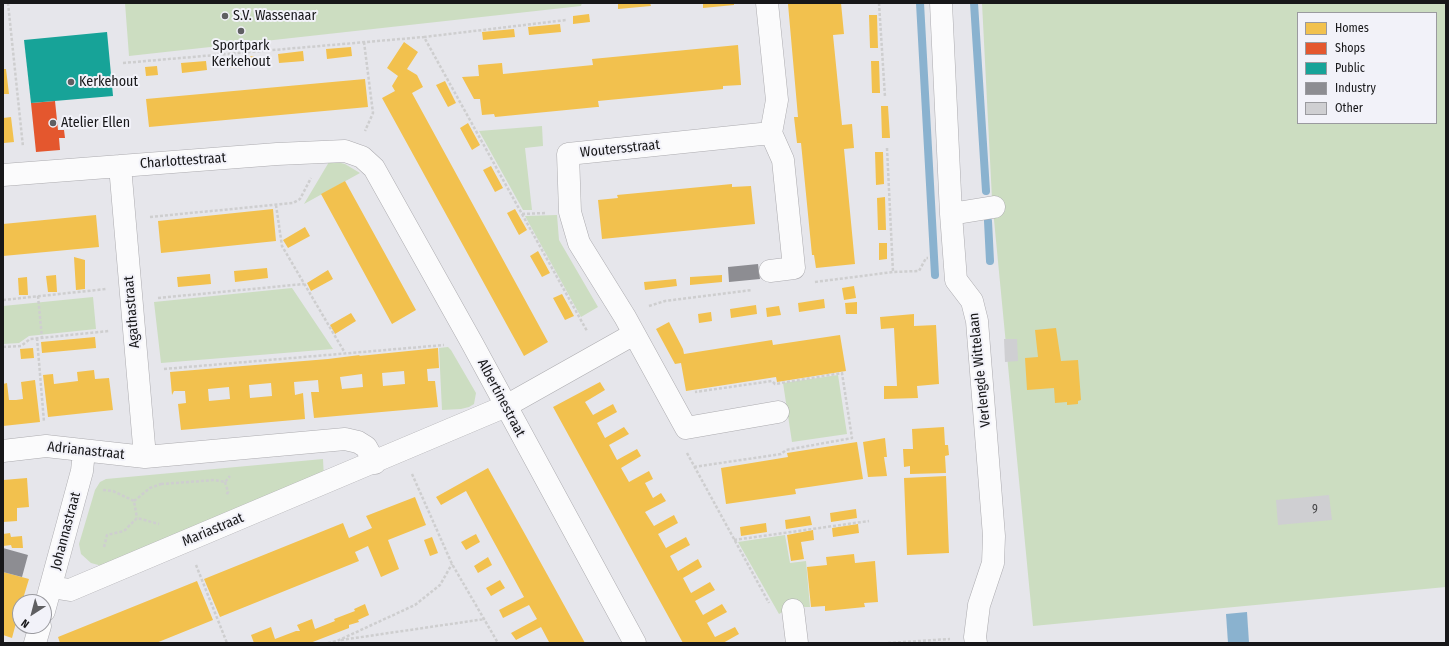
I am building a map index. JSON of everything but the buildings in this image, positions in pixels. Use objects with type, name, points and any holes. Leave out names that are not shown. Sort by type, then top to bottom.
[{"type":"street","points":[[764,280],[794,268],[784,160],[772,133],[777,100],[767,3]]},
{"type":"street","name":"Verlengde Wittelaan","points":[[941,3],[956,280],[972,301],[977,321],[994,536],[993,562],[979,605],[976,634]]},
{"type":"street","name":"Woutersstraat","points":[[686,428],[629,325],[579,243],[570,212],[568,154],[772,133]]},
{"type":"street","name":"Charlottestraat","points":[[3,175],[277,154],[345,151],[358,155]]},
{"type":"street","name":"Albertinestraat","points":[[358,155],[374,168],[472,343],[635,643]]},
{"type":"street","name":"Agathastraat","points":[[120,166],[145,457]]},
{"type":"street","points":[[952,214],[994,206]]},
{"type":"street","points":[[506,406],[599,354],[629,325]]},
{"type":"street","name":"Mariastraat","points":[[51,587],[70,590],[375,463],[506,406]]},
{"type":"street","points":[[686,428],[778,412]]},
{"type":"street","points":[[145,457],[345,440],[358,442],[366,447],[375,463]]},
{"type":"street","name":"Adrianastraat","points":[[3,451],[46,446],[145,457]]},
{"type":"street","name":"Johannastraat","points":[[49,594],[82,471],[84,451]]},
{"type":"street","points":[[793,610],[797,643]]},
{"type":"path","points":[[8,3],[26,174]]},
{"type":"path","points":[[879,3],[885,97]]},
{"type":"path","points":[[123,64],[424,37],[566,20]]},
{"type":"path","points":[[424,37],[599,354]]},
{"type":"path","points":[[358,155],[373,113],[364,42]]},
{"type":"path","points":[[887,148],[893,272]]},
{"type":"path","points":[[124,219],[293,203],[300,199],[326,152]]},
{"type":"path","points":[[276,205],[282,246],[345,354]]},
{"type":"path","points":[[522,214],[570,212]]},
{"type":"path","points":[[812,282],[893,272],[919,271],[926,258]]},
{"type":"path","points":[[629,325],[665,300],[764,280]]},
{"type":"path","points":[[3,300],[38,296],[131,294],[304,284]]},
{"type":"path","points":[[38,296],[42,338]]},
{"type":"path","points":[[3,347],[21,346],[30,339],[37,338],[134,329]]},
{"type":"path","points":[[37,338],[46,446]]},
{"type":"path","points":[[137,371],[472,343]]},
{"type":"path","points":[[686,428],[676,434],[777,619],[793,610]]},
{"type":"path","points":[[402,451],[452,564],[498,643]]},
{"type":"path","points":[[734,540],[869,521]]},
{"type":"path","points":[[328,643],[338,640],[415,605],[440,585],[452,564]]},
{"type":"path","points":[[338,640],[485,619]]},
{"type":"path","points":[[888,643],[976,634]]},
{"type":"green space","name":"Sportpark Kerkehout","points":[[125,3],[582,3],[581,6],[129,56]]},
{"type":"green space","points":[[982,3],[1446,3],[1446,587],[1033,626],[992,199]]},
{"type":"green space","points":[[542,126],[543,146],[525,148],[532,210],[523,210],[479,131]]},
{"type":"green space","points":[[329,162],[345,164],[360,173],[304,204]]},
{"type":"green space","points":[[557,215],[559,240],[598,307],[581,317],[525,216]]},
{"type":"green space","points":[[292,288],[333,349],[161,363],[154,302]]},
{"type":"green space","points":[[93,297],[96,329],[29,336],[19,343],[3,344],[3,306]]},
{"type":"green space","points":[[448,347],[476,393],[474,404],[469,407],[442,410],[439,348]]},
{"type":"green space","points":[[838,375],[847,434],[792,442],[783,383]]},
{"type":"green space","points":[[323,459],[324,479],[102,566],[91,563],[81,554],[79,544],[95,490],[100,482],[106,479]]},
{"type":"green space","points":[[785,535],[790,563],[806,561],[810,607],[791,607],[779,614],[738,542]]},
{"type":"water","points":[[1247,612],[1249,643],[1228,643],[1226,614]]},
{"type":"waterway","points":[[920,3],[935,275]]},
{"type":"waterway","points":[[974,3],[986,191]]},
{"type":"waterway","points":[[988,221],[990,261]]},
{"type":"place","name":"S.V. Wassenaar","points":[[225,16]]},
{"type":"place","name":"Sportpark Kerkehout","points":[[241,31]]},
{"type":"place","name":"Kerkehout","points":[[71,82]]},
{"type":"place","name":"Atelier Ellen","points":[[53,123]]}]
